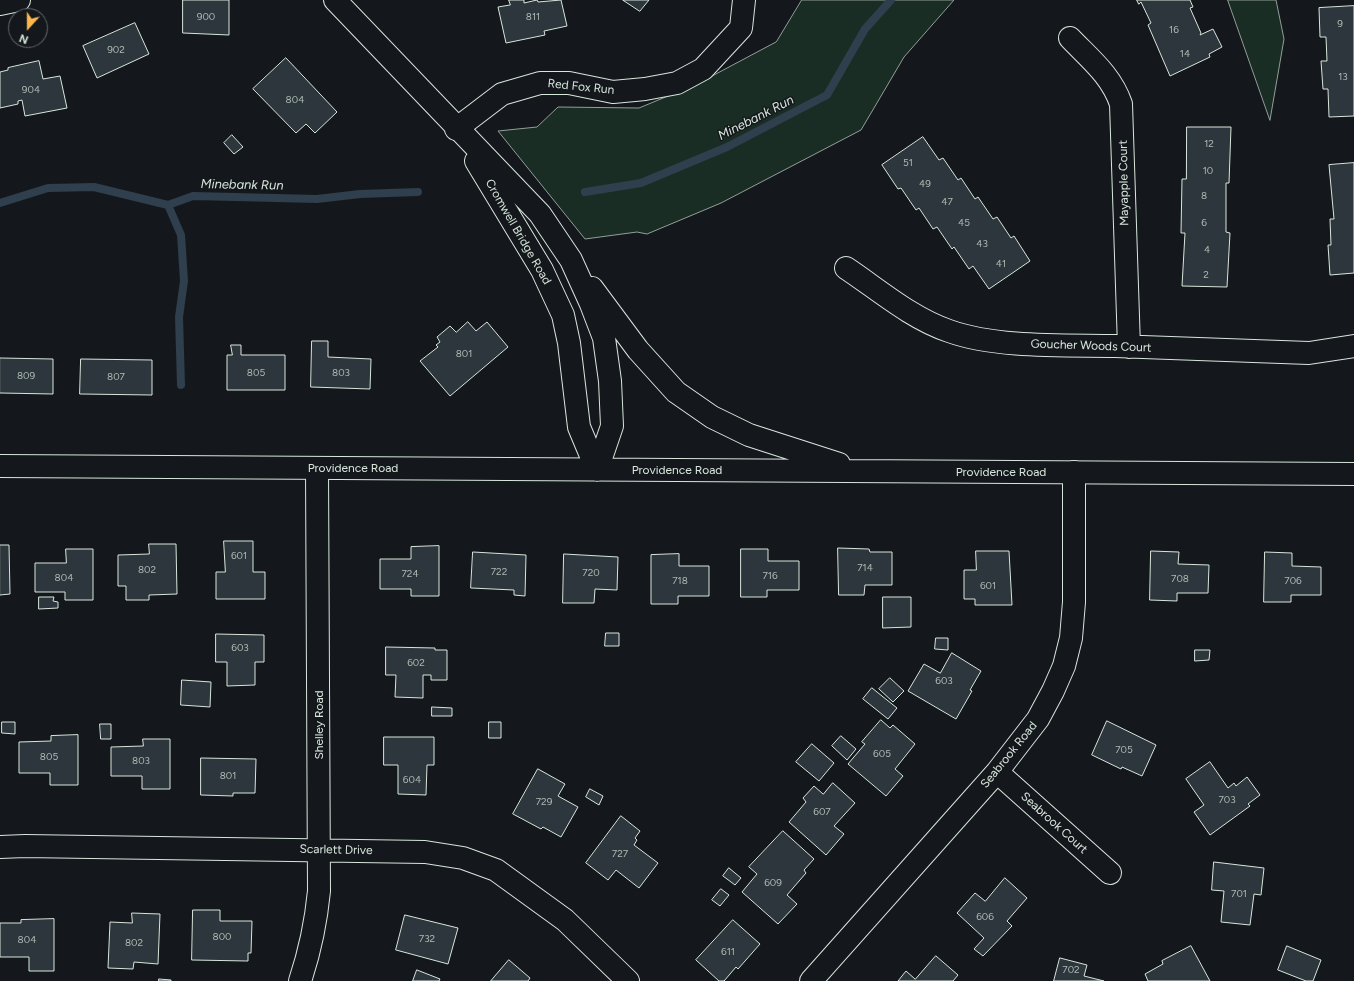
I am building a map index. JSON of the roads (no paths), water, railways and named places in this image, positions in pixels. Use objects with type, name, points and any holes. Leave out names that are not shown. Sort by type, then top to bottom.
[{"type":"street","points":[[0,4],[19,0]]},
{"type":"street","name":"Cromwell Bridge Road","points":[[335,0],[456,129],[540,214],[570,260],[591,304],[604,338],[610,381],[612,426],[597,470]]},
{"type":"street","name":"Red Fox Run","points":[[456,129],[502,94],[540,83],[569,83],[613,92],[645,89],[677,83],[703,69],[741,28],[744,0]]},
{"type":"street","name":"Mayapple Court","points":[[1070,38],[1104,73],[1116,89],[1121,104],[1129,347]]},
{"type":"street","name":"Cromwell Bridge Road","points":[[456,129],[542,270],[563,316],[569,343],[579,427],[597,470]]},
{"type":"street","points":[[570,260],[638,350],[676,392],[712,417],[749,435],[861,471]]},
{"type":"street","name":"Goucher Woods Court","points":[[846,268],[909,311],[928,322],[961,335],[1035,345],[1309,353],[1354,346]]},
{"type":"street","name":"Providence Road","points":[[0,466],[1354,474]]},
{"type":"street","name":"Shelley Road","points":[[300,981],[308,958],[316,919],[320,850],[317,468]]},
{"type":"street","name":"Seabrook Road","points":[[811,981],[997,772],[1038,719],[1054,691],[1064,666],[1071,638],[1074,602],[1074,472]]},
{"type":"street","name":"Seabrook Court","points":[[997,772],[1110,873]]},
{"type":"street","name":"Scarlett Drive","points":[[0,847],[425,852],[463,858],[496,870],[565,920],[628,981]]},
{"type":"waterway","name":"Minebank Run","points":[[585,192],[641,183],[727,147],[827,95],[865,29],[891,0]]},
{"type":"waterway","name":"Minebank Run","points":[[0,203],[48,188],[94,187],[168,205],[193,196],[317,199],[360,194],[418,192]]},
{"type":"waterway","points":[[168,205],[181,235],[184,281],[179,317],[181,385]]}]
